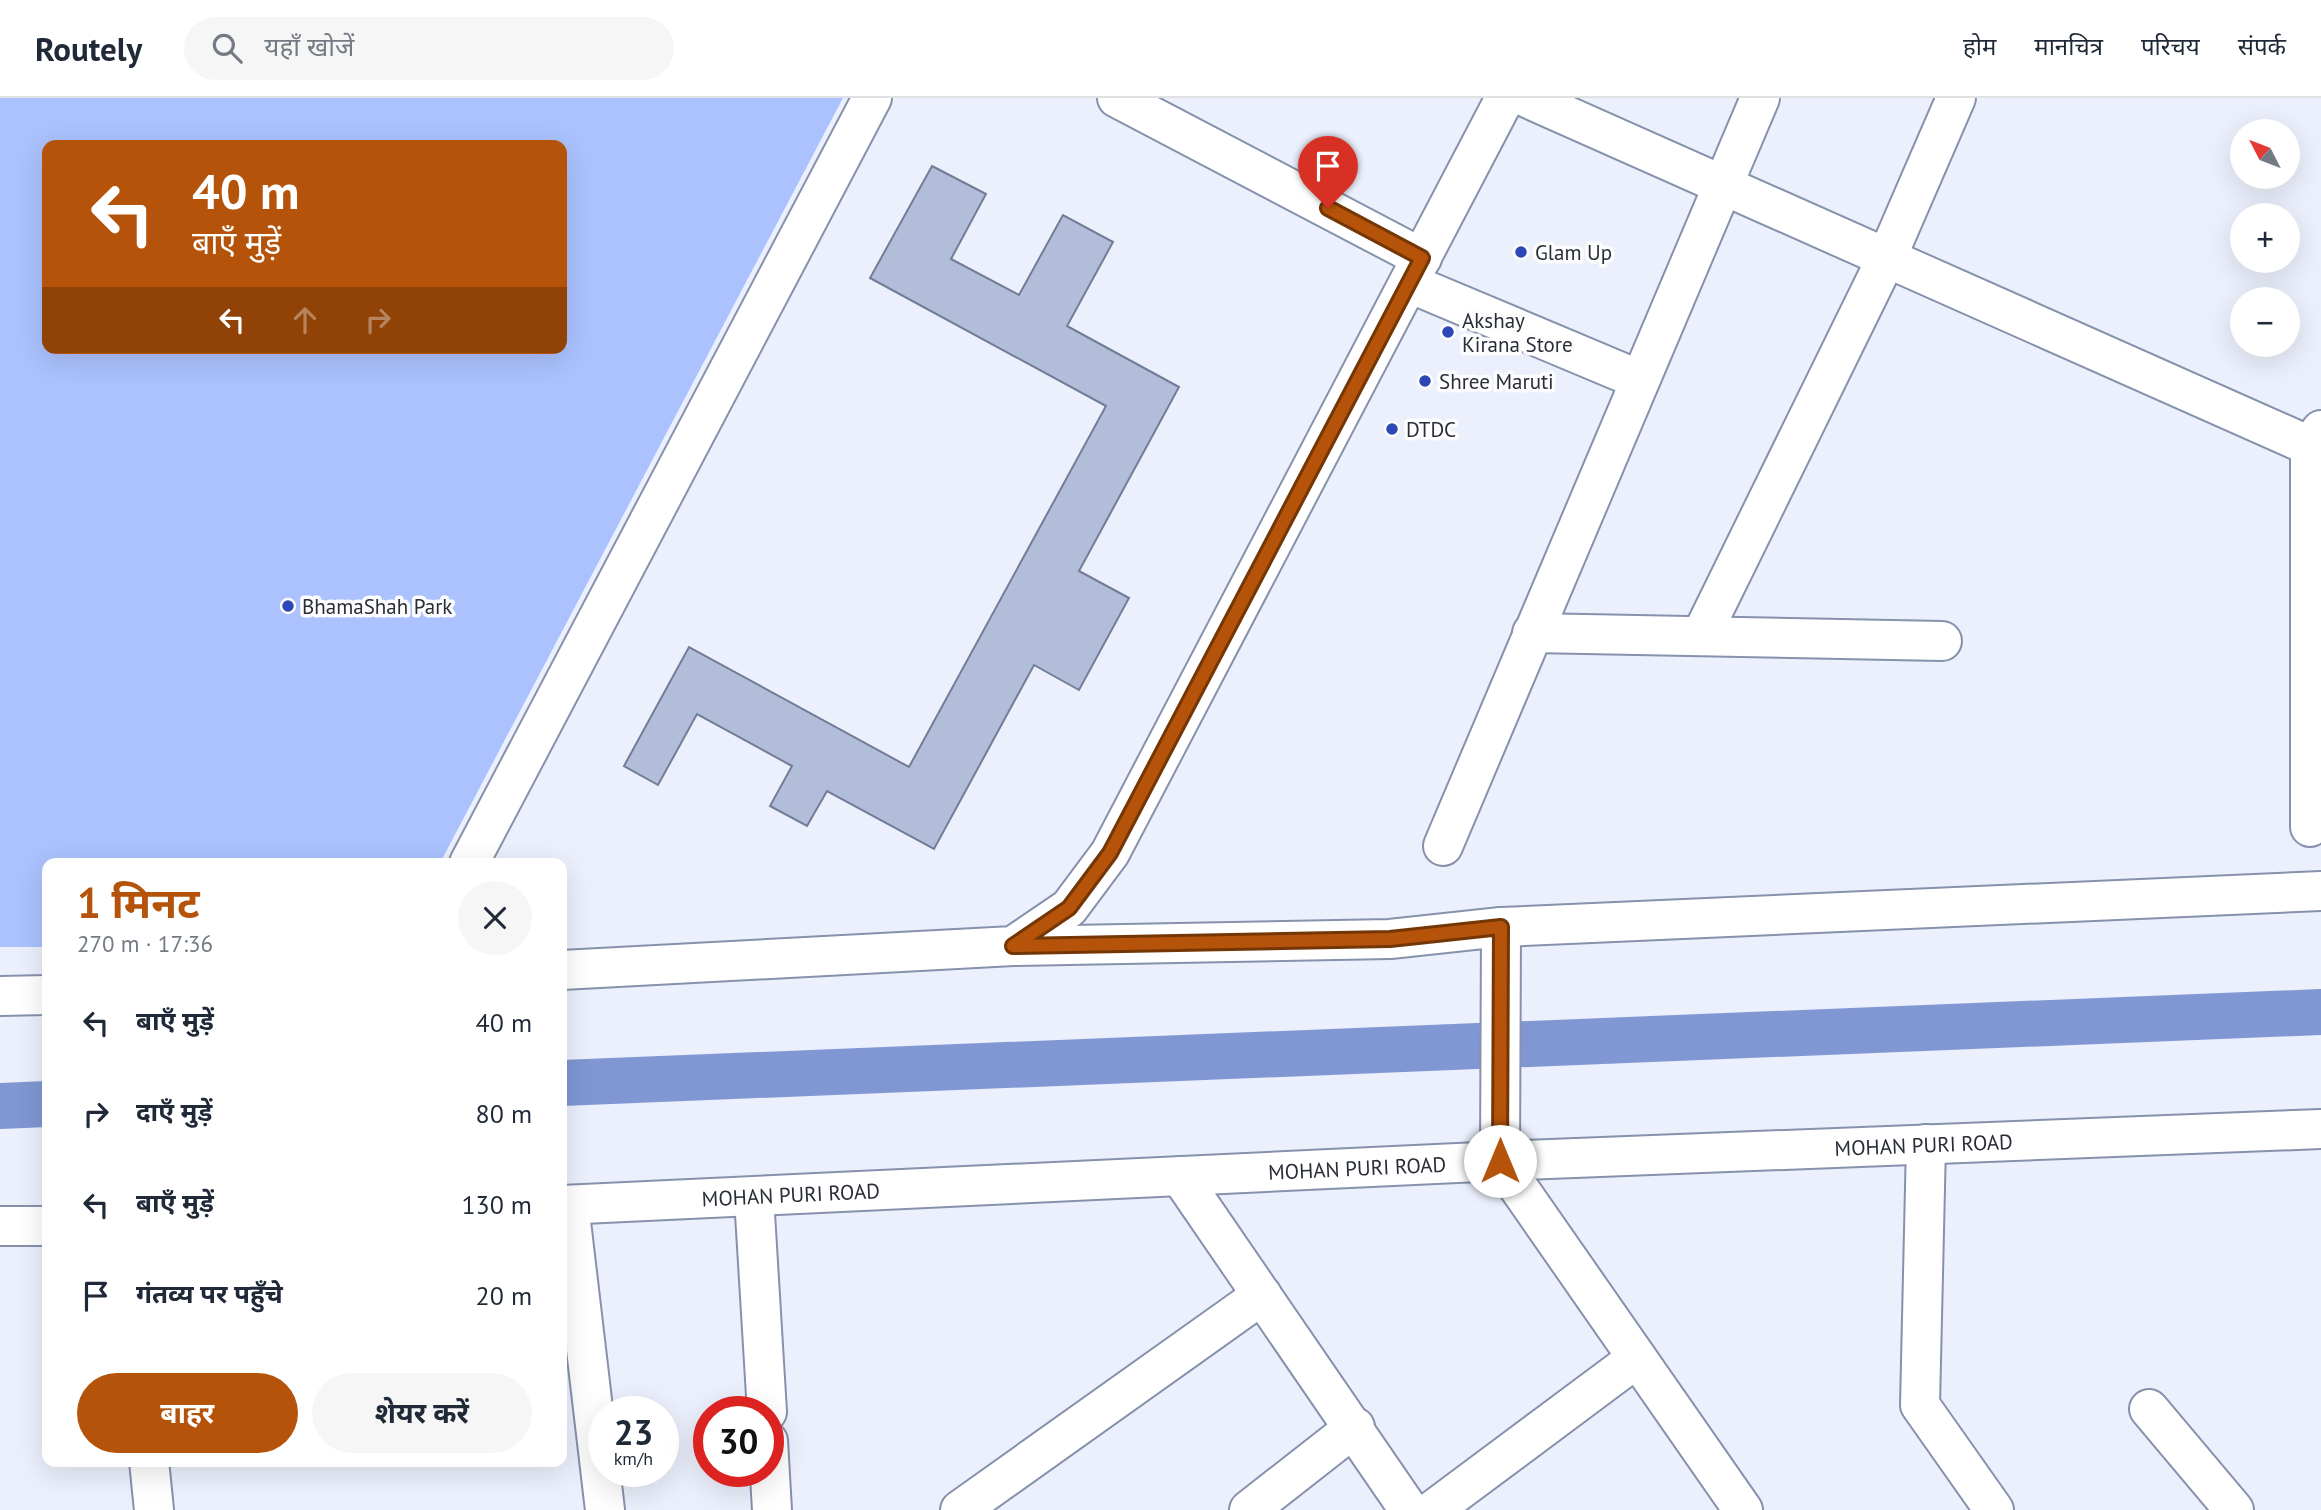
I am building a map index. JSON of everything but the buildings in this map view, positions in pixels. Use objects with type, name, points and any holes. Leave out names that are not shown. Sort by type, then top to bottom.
[{"type":"street","points":[[472,858],[872,98]]},
{"type":"street","points":[[1117,98],[1415,271],[1640,380]]},
{"type":"street","points":[[1013,946],[1069,908],[1110,853],[1505,98]]},
{"type":"street","points":[[1527,98],[1887,257],[2317,441],[2310,827]]},
{"type":"street","points":[[1443,846],[1760,98]]},
{"type":"street","points":[[1701,636],[1887,257],[1956,98]]},
{"type":"street","points":[[1532,633],[1942,640]]},
{"type":"street","points":[[567,970],[1013,946],[1390,939],[1501,927],[2321,891]]},
{"type":"street","points":[[1501,927],[1500,1161],[1743,1510]]},
{"type":"street","points":[[0,996],[42,995]]},
{"type":"street","name":"MOHAN PURI ROAD","points":[[567,1205],[1500,1161],[2321,1129]]},
{"type":"street","points":[[1926,1144],[1920,1405],[1994,1510]]},
{"type":"street","points":[[1180,1176],[1409,1510]]},
{"type":"street","points":[[754,1197],[765,1396]]},
{"type":"street","points":[[567,1220],[606,1510]]},
{"type":"street","points":[[0,1226],[42,1226]]},
{"type":"street","points":[[960,1510],[1262,1295]]},
{"type":"street","points":[[1433,1510],[1637,1358]]},
{"type":"street","points":[[2149,1409],[2234,1510]]},
{"type":"street","points":[[1249,1510],[1354,1427]]},
{"type":"street","points":[[150,1467],[154,1510]]},
{"type":"street","points":[[771,1487],[772,1510]]},
{"type":"shaded area","name":"BhamaShah Park","points":[[0,98],[843,98],[443,858],[42,858],[42,947],[0,947]]},
{"type":"waterway","points":[[567,1083],[2321,1012]]},
{"type":"waterway","points":[[0,1106],[42,1104]]},
{"type":"place","name":"Glam Up","points":[[1521,252]]},
{"type":"place","name":"Akshay Kirana Store","points":[[1448,332]]},
{"type":"place","name":"Shree Maruti","points":[[1425,381]]},
{"type":"place","name":"DTDC","points":[[1392,429]]},
{"type":"place","name":"BhamaShah Park","points":[[288,606]]},
{"type":"route","points":[[1328,208],[1422,258],[1110,853],[1069,908],[1013,946],[1390,939],[1501,927],[1500,1161]]}]
